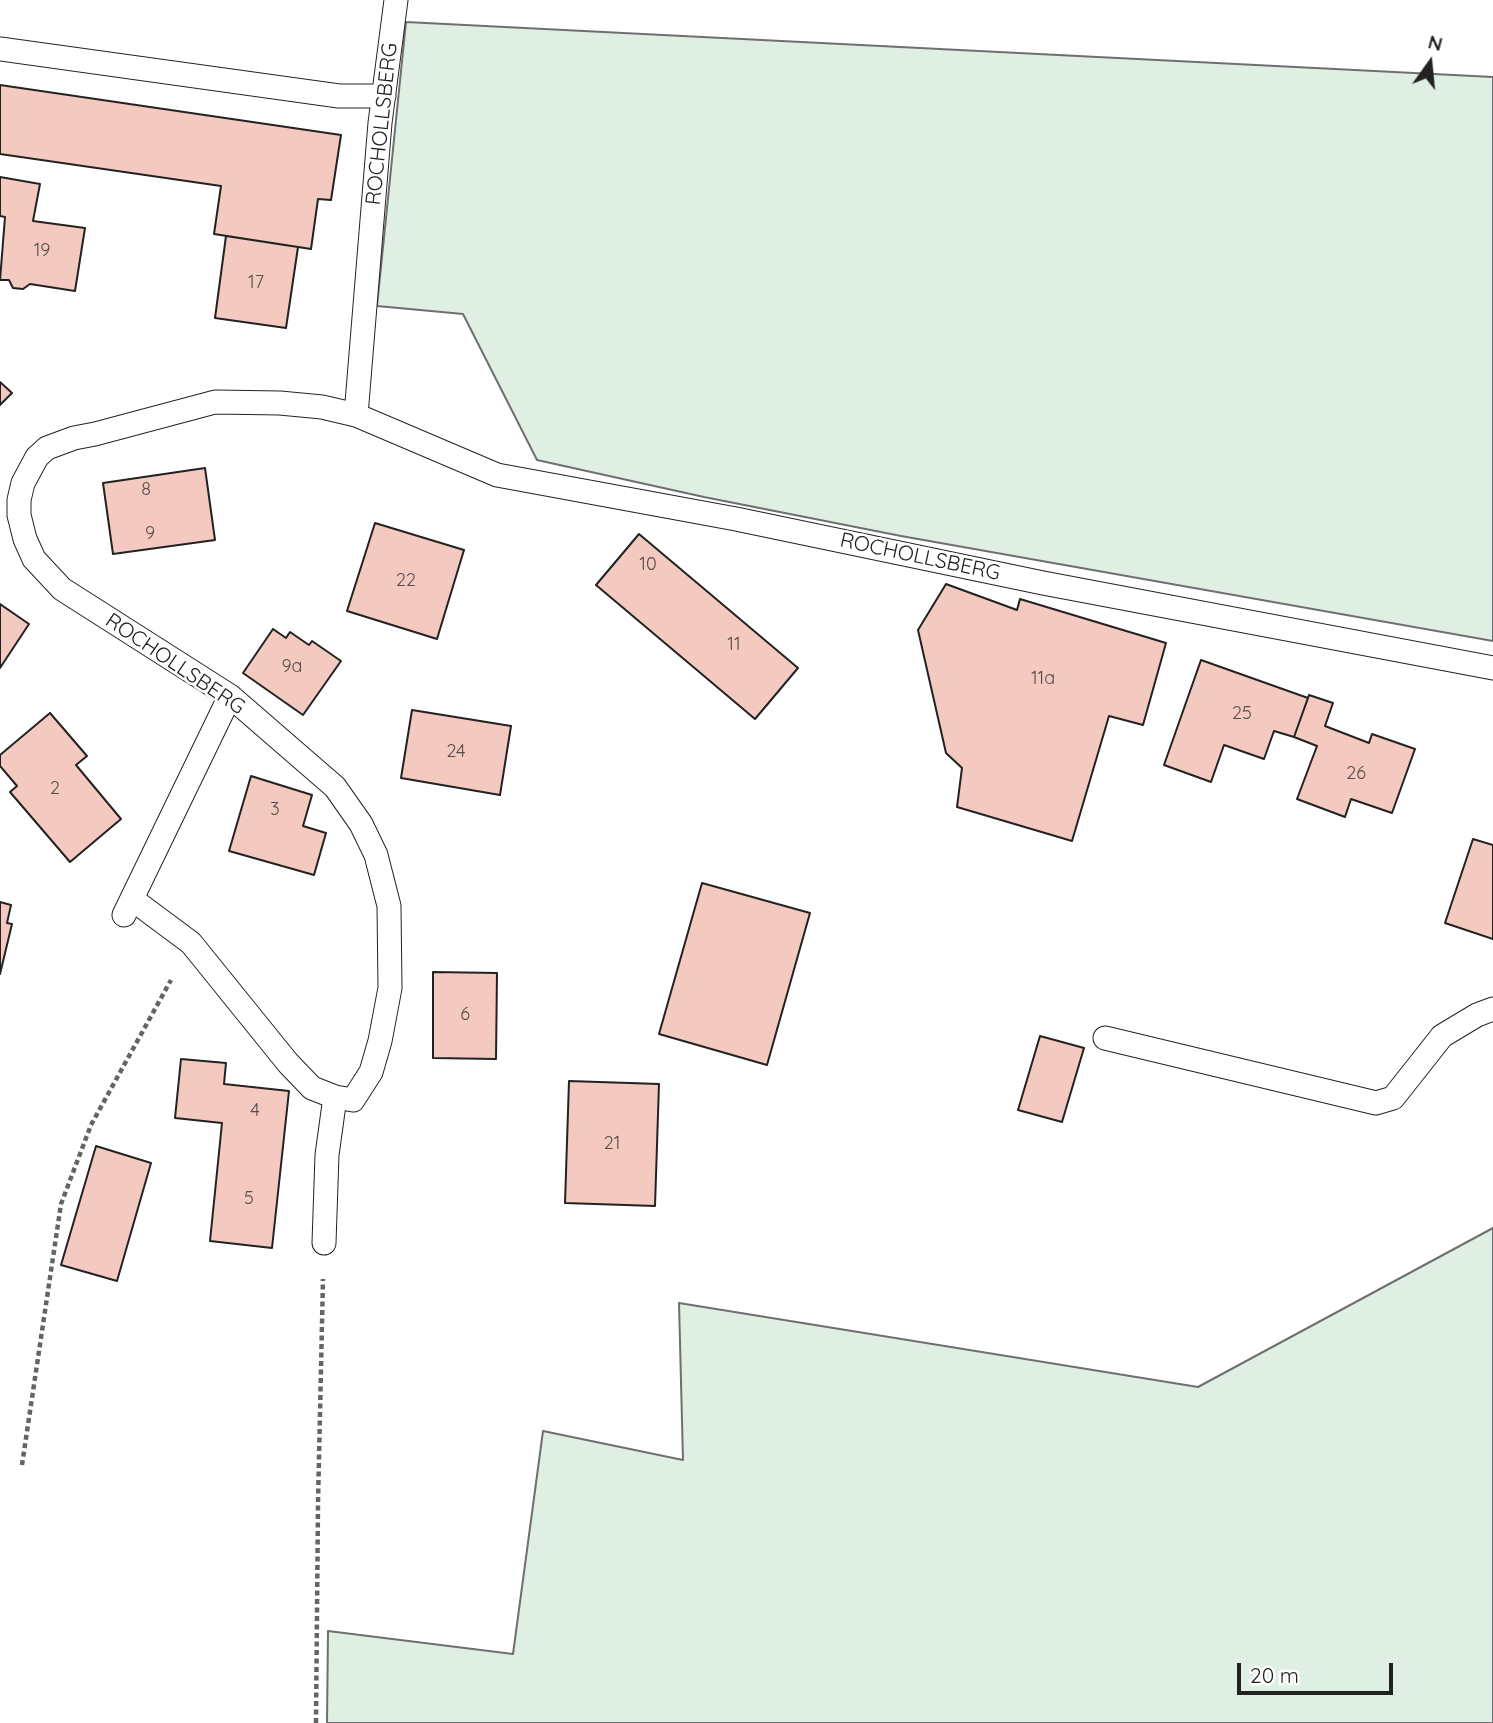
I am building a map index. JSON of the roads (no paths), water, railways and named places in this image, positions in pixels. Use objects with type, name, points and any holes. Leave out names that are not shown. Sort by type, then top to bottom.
[{"type":"lane","name":"ROCHOLLSBERG","points":[[356,415],[384,96],[396,0]]},
{"type":"lane","points":[[0,49],[339,96],[384,96]]},
{"type":"lane","name":"ROCHOLLSBERG","points":[[335,1097],[353,1100],[371,1072],[390,988],[389,906],[376,855],[361,824],[335,787],[230,696],[62,589],[34,559],[25,539],[19,515],[19,500],[29,470],[37,457],[57,443],[215,402],[322,407],[356,415],[497,475],[736,519],[1043,583],[1493,668]]},
{"type":"lane","points":[[230,696],[128,907],[191,943],[288,1063],[313,1087],[335,1097],[327,1155],[324,1242]]},
{"type":"lane","points":[[1105,1038],[1376,1103],[1393,1098],[1442,1036],[1477,1015],[1493,1009]]}]
